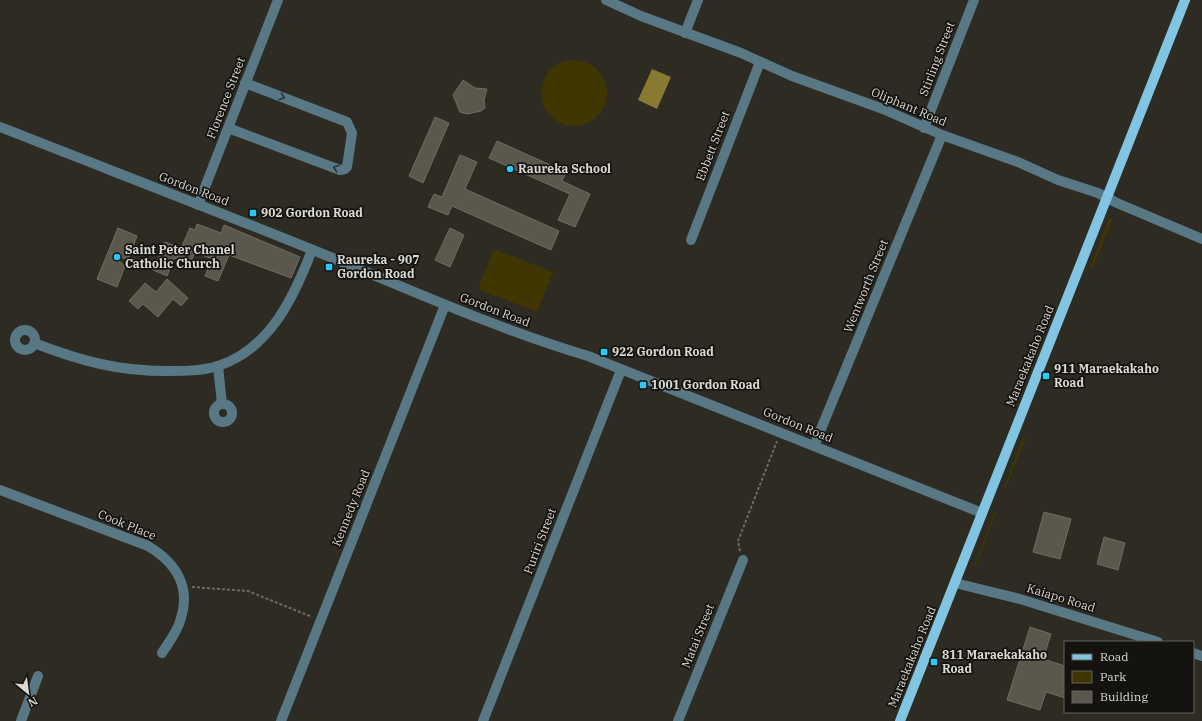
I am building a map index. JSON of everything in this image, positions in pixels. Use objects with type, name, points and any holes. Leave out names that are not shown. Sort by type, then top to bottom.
[{"type":"main road","name":"Maraekakaho Road","points":[[900,721],[1185,0]]},
{"type":"street","name":"Florence Street","points":[[198,205],[278,0]]},
{"type":"street","name":"Oliphant Road","points":[[606,0],[641,16],[716,43],[792,76],[883,109],[924,128],[1018,162],[1202,239]]},
{"type":"street","points":[[685,33],[698,0]]},
{"type":"street","name":"Stirling Street","points":[[924,128],[974,0]]},
{"type":"street","name":"Ebbett Street","points":[[691,240],[760,62]]},
{"type":"street","points":[[228,128],[340,170],[347,167],[352,133],[347,122],[245,83]]},
{"type":"street","name":"Gordon Road","points":[[0,127],[312,250],[445,305],[546,344],[588,356],[982,513]]},
{"type":"street","name":"Wentworth Street","points":[[814,446],[942,135]]},
{"type":"street","points":[[34,343],[76,359],[120,368],[180,371],[218,366],[250,348],[272,328],[291,301],[299,286],[312,250]]},
{"type":"street","name":"Kennedy Road","points":[[280,721],[445,305]]},
{"type":"street","points":[[218,366],[222,404]]},
{"type":"street","name":"Puriri Street","points":[[483,721],[621,370]]},
{"type":"street","name":"Cook Place","points":[[0,490],[148,546],[164,556],[172,564],[182,588],[184,598],[182,618],[177,630],[162,654]]},
{"type":"street","name":"Matai Street","points":[[678,721],[743,560]]},
{"type":"street","name":"Kaiapo Road","points":[[955,583],[1020,599],[1155,641]]},
{"type":"street","points":[[21,721],[38,676]]},
{"type":"path","points":[[743,560],[738,542],[780,432]]},
{"type":"path","points":[[182,588],[194,587],[248,591],[320,620]]},
{"type":"green space","points":[[574,60],[587,63],[597,70],[604,80],[607,93],[604,106],[597,116],[587,123],[574,126],[561,123],[551,116],[544,106],[541,93],[544,80],[551,70],[561,63]]},
{"type":"green space","points":[[1109,219],[1112,220],[1092,270],[1090,268]]},
{"type":"green space","points":[[494,249],[553,272],[537,312],[478,289]]},
{"type":"green space","points":[[1023,437],[1026,437],[1006,487],[1004,488]]},
{"type":"green space","points":[[994,513],[996,513],[976,565],[974,566]]},
{"type":"shaded area","points":[[652,69],[671,77],[657,109],[638,100]]},
{"type":"building","points":[[463,80],[475,88],[487,89],[484,100],[485,108],[481,111],[467,114],[460,112],[453,95]]},
{"type":"building","points":[[435,117],[449,123],[423,183],[409,176]]},
{"type":"building","points":[[497,141],[566,172],[562,181],[590,194],[575,227],[558,220],[570,194],[489,158]]},
{"type":"building","points":[[460,155],[477,162],[465,189],[559,231],[551,250],[452,206],[448,215],[428,207],[434,194],[442,197]]},
{"type":"building","points":[[197,224],[221,233],[224,225],[300,257],[291,278],[229,255],[218,281],[205,276],[212,259],[195,252],[190,264],[174,258],[167,276],[153,270],[165,242],[181,248],[190,228],[195,230]]},
{"type":"building","name":"Saint Peter Chanel Catholic Church","points":[[118,228],[137,236],[128,260],[110,253],[125,266],[117,287],[97,279]]},
{"type":"building","points":[[450,228],[464,235],[450,267],[435,260]]},
{"type":"building","points":[[167,279],[188,298],[181,306],[173,299],[158,317],[143,304],[138,309],[129,301],[145,283],[156,292]]},
{"type":"building","points":[[1044,512],[1071,519],[1060,559],[1033,552]]},
{"type":"building","points":[[1104,537],[1125,543],[1118,570],[1097,564]]},
{"type":"building","points":[[1030,627],[1051,634],[1043,659],[1064,666],[1064,698],[1046,692],[1040,710],[1007,700]]},
{"type":"place","name":"Raureka School","points":[[510,169]]},
{"type":"place","name":"902 Gordon Road","points":[[253,213]]},
{"type":"place","name":"Saint Peter Chanel Catholic Church","points":[[117,257]]},
{"type":"place","name":"Raureka - 907 Gordon Road","points":[[329,267]]},
{"type":"place","name":"922 Gordon Road","points":[[604,352]]},
{"type":"place","name":"911 Maraekakaho Road","points":[[1046,376]]},
{"type":"place","name":"1001 Gordon Road","points":[[643,385]]},
{"type":"place","name":"811 Maraekakaho Road","points":[[934,662]]}]
